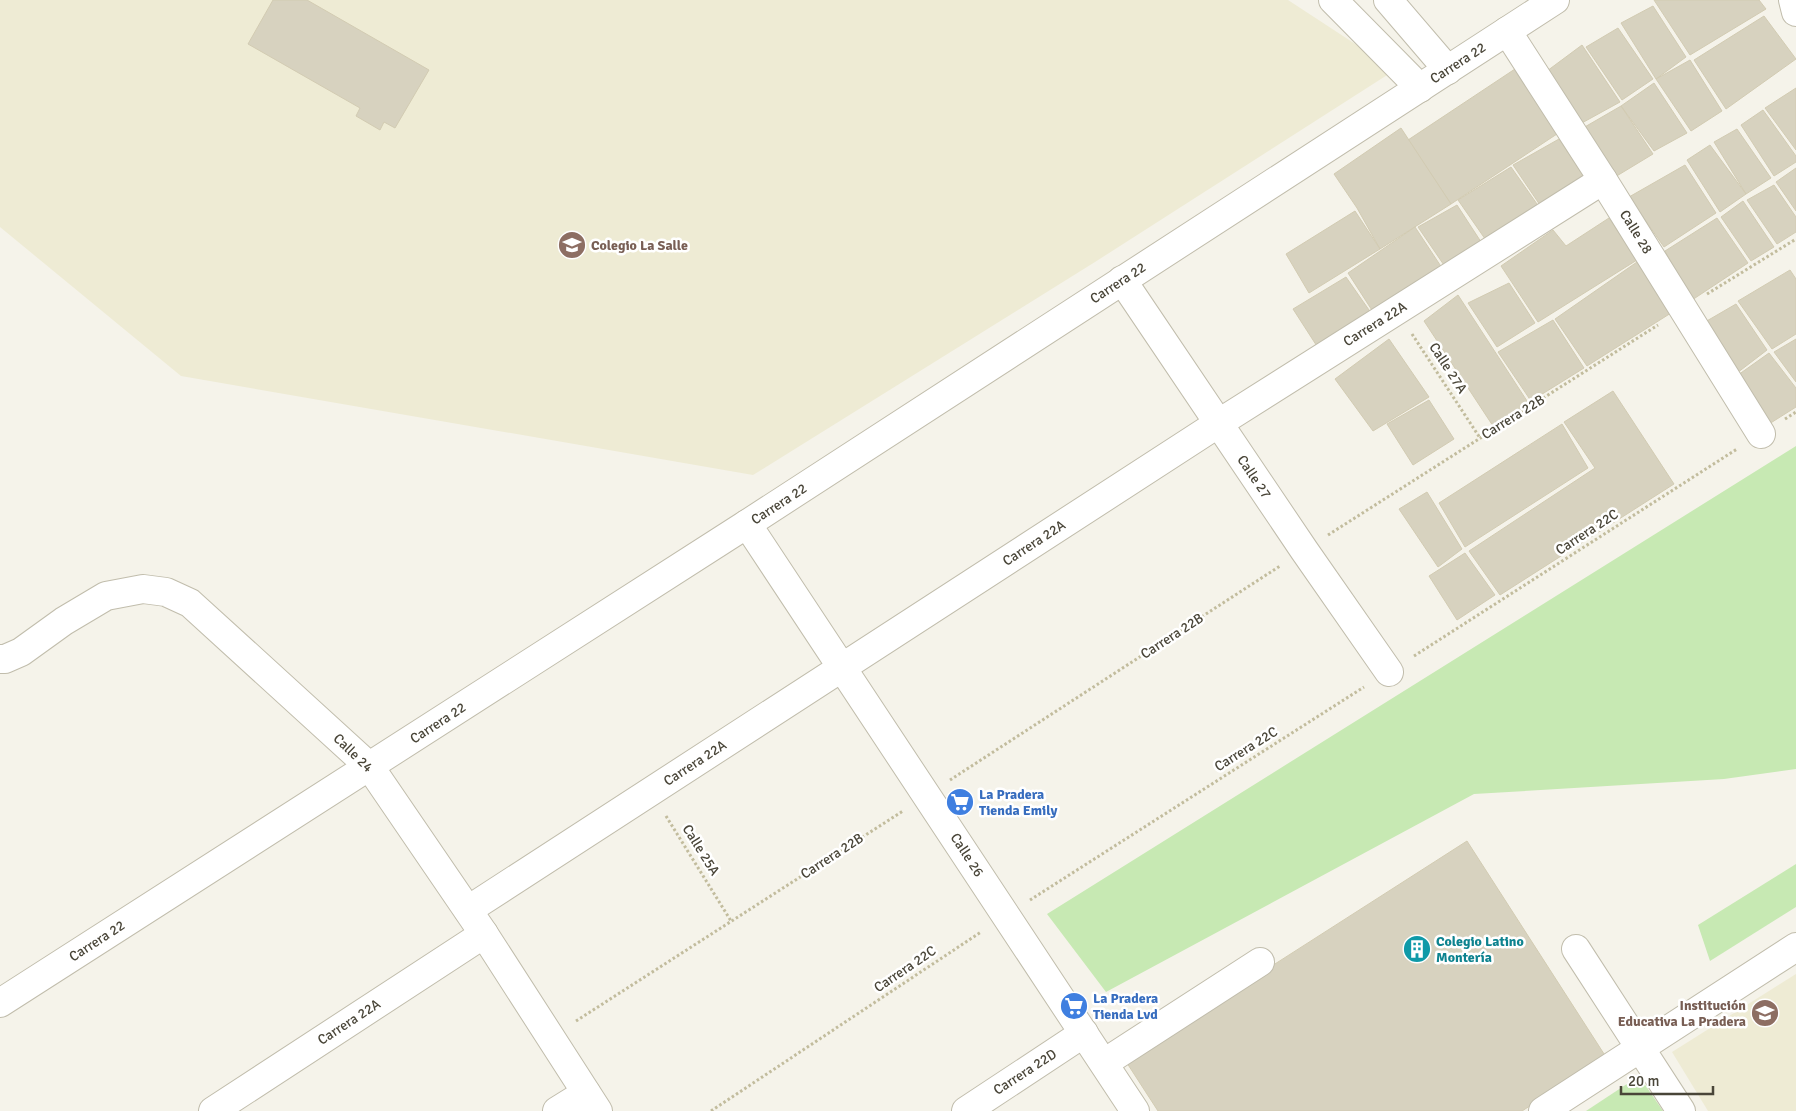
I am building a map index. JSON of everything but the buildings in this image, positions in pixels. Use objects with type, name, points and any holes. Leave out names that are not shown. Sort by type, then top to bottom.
[{"type":"street","points":[[1333,0],[1420,88]]},
{"type":"street","points":[[1388,0],[1448,70]]},
{"type":"street","name":"Carrera 22","points":[[0,1003],[747,524],[1555,0]]},
{"type":"street","points":[[1793,0],[1796,12]]},
{"type":"street","name":"Calle 28","points":[[1507,31],[1603,180],[1761,434]]},
{"type":"street","name":"Carrera 22A","points":[[468,910],[1219,423],[1603,180]]},
{"type":"street","name":"Calle 27","points":[[1122,280],[1304,550],[1389,672]]},
{"type":"street","name":"Calle 26","points":[[747,524],[1136,1111]]},
{"type":"street","name":"Calle 24","points":[[0,659],[5,659],[21,652],[64,621],[106,596],[143,589],[166,592],[190,603],[370,767],[484,934],[592,1102]]},
{"type":"street","name":"Carrera 22A","points":[[213,1111],[484,934]]},
{"type":"street","points":[[1542,1111],[1796,947]]},
{"type":"street","points":[[1576,949],[1681,1111]]},
{"type":"street","points":[[1104,1063],[1260,962]]},
{"type":"street","name":"Carrera 22D","points":[[966,1111],[1084,1033]]},
{"type":"street","points":[[557,1111],[592,1102]]},
{"type":"path","name":"Carrera 22B","points":[[551,1037],[1304,550],[1796,239]]},
{"type":"path","name":"Calle 27A","points":[[1397,311],[1480,438]]},
{"type":"path","name":"Carrera 22C","points":[[710,1111],[1006,915],[1796,412]]},
{"type":"path","name":"Calle 25A","points":[[651,792],[731,921]]},
{"type":"shaded area","name":"Colegio La Salle","points":[[0,0],[1288,0],[1395,70],[1095,262],[753,475],[181,376],[0,227]]},
{"type":"shaded area","name":"Institución Educativa La Pradera","points":[[1796,974],[1796,1111],[1708,1111],[1672,1052]]},
{"type":"green space","points":[[1796,446],[1796,769],[1724,779],[1474,794],[1106,992],[1047,914]]},
{"type":"green space","points":[[1796,864],[1796,907],[1710,961],[1698,925]]},
{"type":"green space","points":[[1639,1076],[1663,1111],[1586,1111]]},
{"type":"place","name":"Colegio La Salle","points":[[572,245]]},
{"type":"place","name":"La Pradera Tienda Emily","points":[[960,802]]},
{"type":"place","name":"Colegio Latino Montería","points":[[1417,949]]},
{"type":"place","name":"La Pradera Tienda Lvd","points":[[1074,1006]]},
{"type":"place","name":"Institución Educativa La Pradera","points":[[1765,1013]]}]
